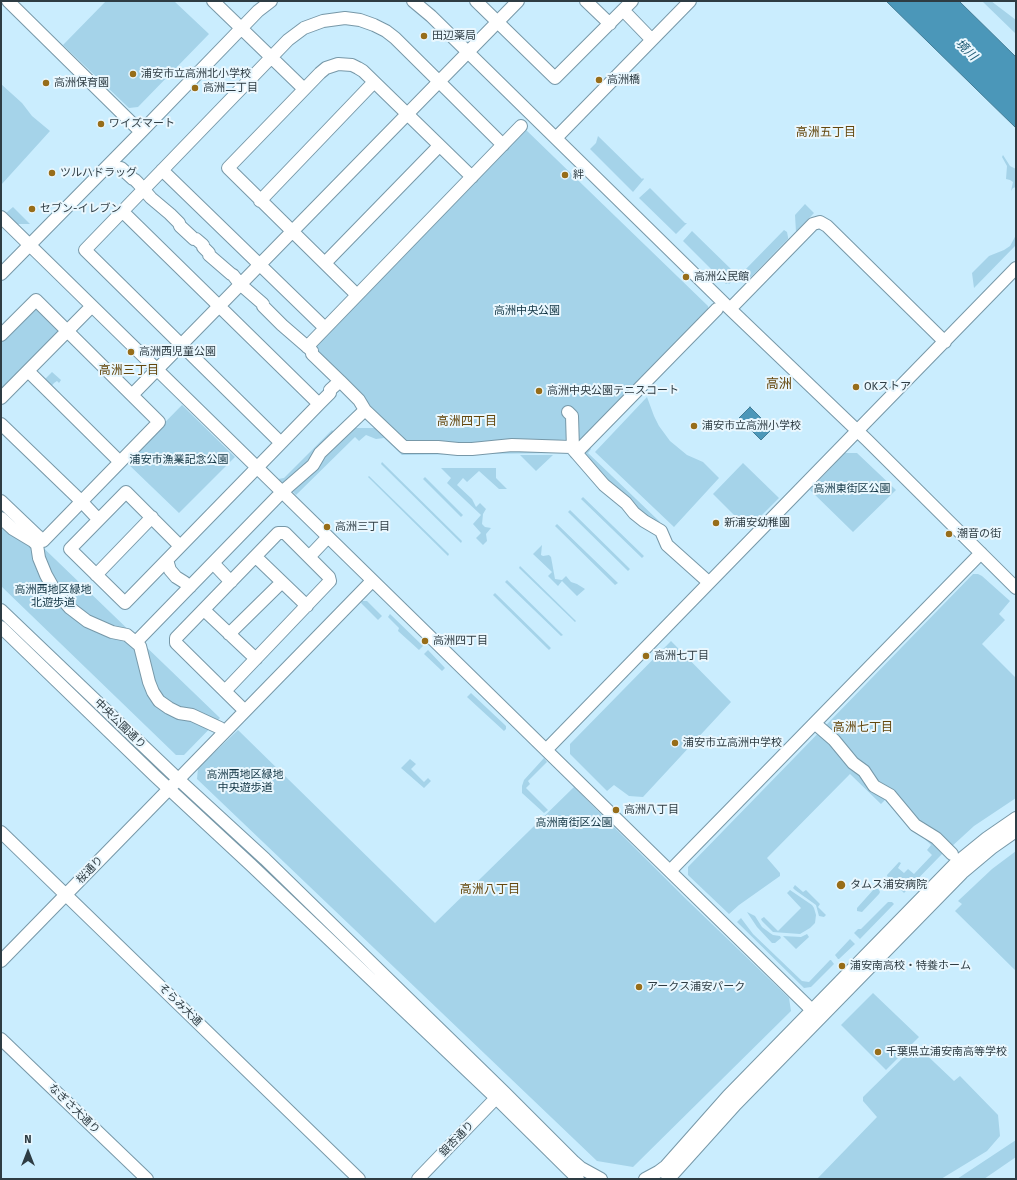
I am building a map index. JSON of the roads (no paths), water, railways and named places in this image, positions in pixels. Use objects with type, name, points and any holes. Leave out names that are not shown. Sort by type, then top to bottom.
[{"type":"street","points":[[8,1],[142,132]]},
{"type":"street","points":[[213,1],[304,89]]},
{"type":"street","points":[[1,274],[142,132],[258,11],[271,1]]},
{"type":"street","points":[[413,1],[431,16],[730,308],[858,430],[1016,588]]},
{"type":"street","points":[[476,1],[556,78],[632,1]]},
{"type":"street","points":[[132,395],[518,1]]},
{"type":"street","points":[[586,1],[610,24]]},
{"type":"street","points":[[556,138],[690,1]]},
{"type":"street","points":[[622,10],[652,40]]},
{"type":"street","points":[[281,443],[84,250],[288,40],[304,28],[330,19],[345,18],[360,20],[374,25],[391,35],[503,145]]},
{"type":"street","points":[[357,295],[228,168],[304,89],[326,68],[338,64],[352,65],[358,68],[363,71],[472,178]]},
{"type":"street","points":[[260,201],[374,82]]},
{"type":"street","points":[[307,346],[521,126]]},
{"type":"street","points":[[325,263],[439,146]]},
{"type":"street","points":[[121,168],[133,180],[135,180],[151,198],[170,214],[180,226],[203,245],[209,255],[233,275],[240,284],[263,304],[282,325],[307,346],[312,351],[312,354],[359,400],[365,410],[404,447],[472,449],[512,444],[571,447],[604,485],[626,502],[634,513],[661,531],[667,545],[705,579]]},
{"type":"street","points":[[162,170],[260,265],[323,330]]},
{"type":"street","points":[[122,211],[219,306],[321,402]]},
{"type":"street","points":[[1,217],[816,1014]]},
{"type":"street","points":[[730,308],[813,224],[820,222],[827,226],[945,342]]},
{"type":"street","points":[[546,750],[1016,268]]},
{"type":"street","points":[[1,335],[36,300],[159,422],[43,541],[13,529],[1,518]]},
{"type":"street","points":[[1,398],[92,306]]},
{"type":"street","points":[[574,451],[717,309]]},
{"type":"street","points":[[28,371],[120,462]]},
{"type":"street","points":[[180,546],[126,492],[70,549],[125,603],[330,393],[330,390],[340,380]]},
{"type":"street","points":[[136,642],[282,492],[313,465],[320,453],[365,410]]},
{"type":"street","points":[[568,412],[572,416],[574,451]]},
{"type":"street","points":[[1,424],[98,519]]},
{"type":"street","points":[[1,501],[35,539],[39,558],[44,569],[55,590],[70,608],[87,621],[112,632],[127,635],[140,646],[149,682],[159,701],[179,713],[192,715],[220,728]]},
{"type":"street","points":[[96,575],[152,517]]},
{"type":"street","points":[[225,691],[330,581],[329,576],[285,533],[278,533],[176,638],[176,643],[245,711]]},
{"type":"street","points":[[309,557],[328,537]]},
{"type":"street","points":[[670,871],[981,553]]},
{"type":"street","points":[[256,556],[307,606]]},
{"type":"street","points":[[167,560],[170,570],[190,587]]},
{"type":"street","points":[[213,563],[231,582]]},
{"type":"street","name":"桜通り","points":[[1,961],[372,581]]},
{"type":"street","points":[[229,634],[282,582]]},
{"type":"street","name":"中央公園通り","points":[[1,610],[240,836],[498,1086],[568,1156],[581,1168],[601,1179]]},
{"type":"street","points":[[204,610],[256,659]]},
{"type":"street","name":"中央公園通り","points":[[1,627],[169,789],[496,1098],[578,1179]]},
{"type":"street","points":[[819,727],[834,740],[854,763],[864,771],[874,786],[890,795],[915,825],[936,838],[952,854]]},
{"type":"street","points":[[667,1179],[816,1014],[955,864],[987,838],[1016,818]]},
{"type":"street","points":[[645,1179],[666,1166],[728,1096],[816,1014],[962,873],[993,847],[1016,831]]},
{"type":"street","name":"そらみ大通","points":[[1,832],[359,1179]]},
{"type":"street","name":"なぎさ大通り","points":[[1,1039],[147,1179]]},
{"type":"street","name":"銀杏通り","points":[[418,1179],[496,1098]]},
{"type":"water","name":"境川","points":[[886,1],[959,1],[1016,57],[1016,128]]},
{"type":"water","points":[[750,407],[772,429],[761,440],[739,418]]},
{"type":"place","name":"田辺薬局","points":[[424,36]]},
{"type":"place","name":"浦安市立高洲北小学校","points":[[133,74]]},
{"type":"place","name":"高洲橋","points":[[599,80]]},
{"type":"place","name":"高洲保育園","points":[[46,83]]},
{"type":"place","name":"高洲二丁目","points":[[195,88]]},
{"type":"place","name":"ワイズマート","points":[[101,124]]},
{"type":"place","name":"ツルハドラッグ","points":[[52,173]]},
{"type":"place","name":"絆","points":[[565,175]]},
{"type":"place","name":"セブン-イレブン","points":[[32,209]]},
{"type":"place","name":"高洲公民館","points":[[686,277]]},
{"type":"place","name":"高洲西児童公園","points":[[131,352]]},
{"type":"place","name":"OKストア","points":[[856,387]]},
{"type":"place","name":"高洲中央公園テニスコート","points":[[539,391]]},
{"type":"place","name":"浦安市立高洲小学校","points":[[694,426]]},
{"type":"place","name":"新浦安幼稚園","points":[[716,523]]},
{"type":"place","name":"高洲三丁目","points":[[327,527]]},
{"type":"place","name":"潮音の街","points":[[949,534]]},
{"type":"place","name":"高洲四丁目","points":[[425,641]]},
{"type":"place","name":"高洲七丁目","points":[[646,656]]},
{"type":"place","name":"浦安市立高洲中学校","points":[[675,743]]},
{"type":"place","name":"高洲八丁目","points":[[616,810]]},
{"type":"place","name":"タムス浦安病院","points":[[841,885]]},
{"type":"place","name":"浦安南高校・特養ホーム","points":[[842,966]]},
{"type":"place","name":"アークス浦安パーク","points":[[639,987]]},
{"type":"place","name":"千葉県立浦安南高等学校","points":[[878,1052]]},
{"type":"district","name":"高洲五丁目","points":[[826,133]]},
{"type":"district","name":"高洲三丁目","points":[[129,371]]},
{"type":"district","name":"高洲","points":[[779,384]]},
{"type":"district","name":"高洲四丁目","points":[[467,422]]},
{"type":"district","name":"高洲七丁目","points":[[863,728]]},
{"type":"district","name":"高洲八丁目","points":[[490,890]]},
{"type":"park label","name":"高洲中央公園","points":[[527,311]]},
{"type":"park label","name":"浦安市漁業記念公園","points":[[179,460]]},
{"type":"park label","name":"高洲東街区公園","points":[[852,489]]},
{"type":"park label","name":"高洲西地区緑地 北遊歩道","points":[[53,596]]},
{"type":"park label","name":"高洲西地区緑地 中央遊歩道","points":[[245,781]]},
{"type":"park label","name":"高洲南街区公園","points":[[574,823]]}]
